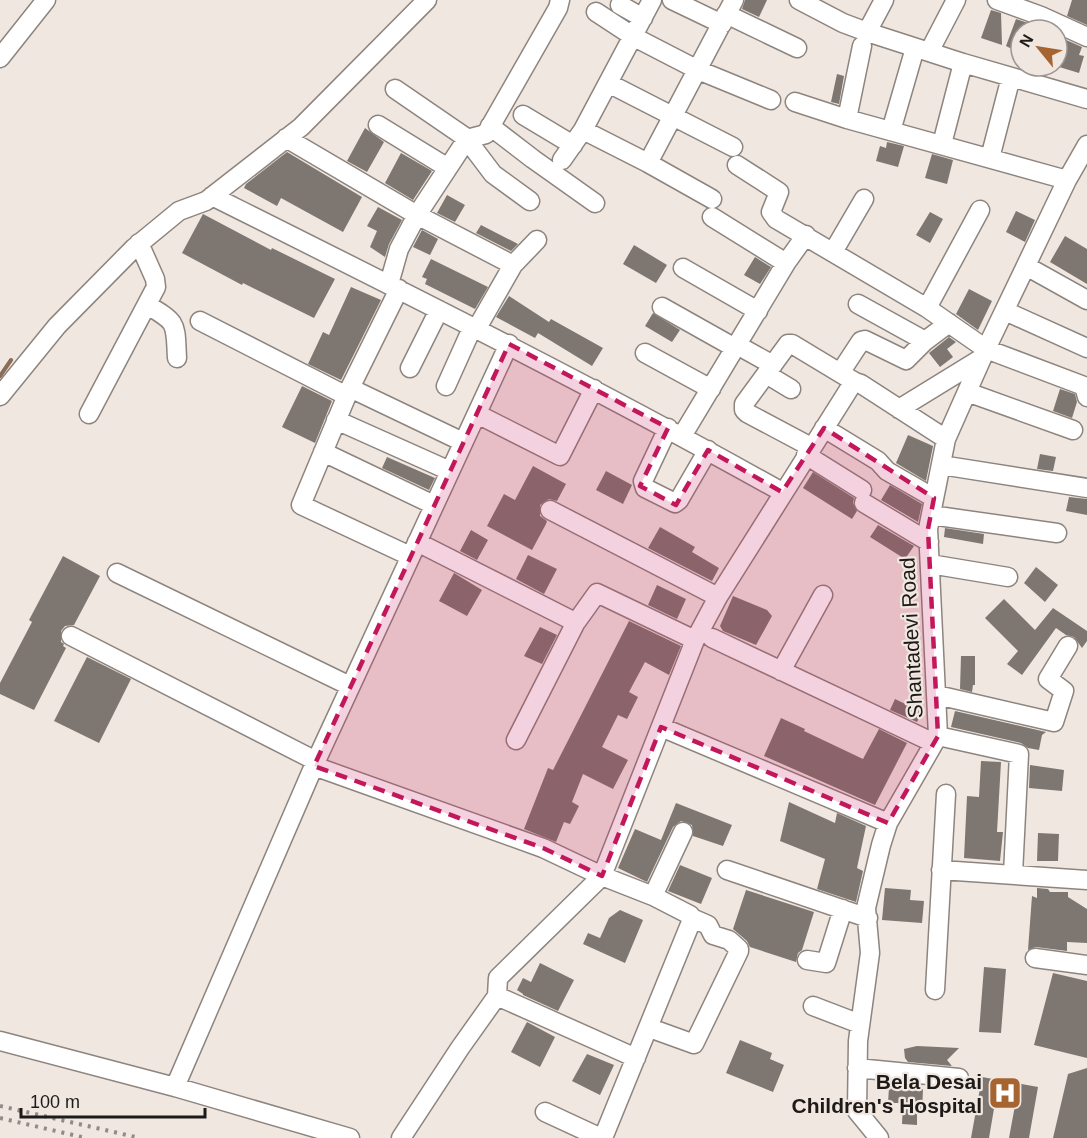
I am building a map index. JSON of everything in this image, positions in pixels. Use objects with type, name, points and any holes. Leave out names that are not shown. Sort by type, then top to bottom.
[{"type":"street","points":[[0,58],[46,0]]},
{"type":"street","points":[[0,396],[57,326],[139,243],[179,211],[206,201],[301,127],[427,0]]},
{"type":"street","points":[[560,0],[558,8],[490,126],[484,135],[467,139],[417,215],[399,249],[394,287],[301,505],[414,549],[576,622]]},
{"type":"street","points":[[573,145],[634,37],[652,0]]},
{"type":"street","points":[[672,0],[727,13],[797,48]]},
{"type":"street","points":[[800,0],[843,23],[865,39],[922,50],[1009,76]]},
{"type":"street","points":[[847,119],[865,39],[884,0]]},
{"type":"street","points":[[891,131],[922,50],[956,0]]},
{"type":"street","points":[[997,0],[1041,16],[1087,37]]},
{"type":"street","points":[[643,18],[622,3],[604,17],[634,37],[698,70],[771,100]]},
{"type":"street","points":[[648,163],[727,13]]},
{"type":"street","points":[[942,144],[963,63]]},
{"type":"street","points":[[990,158],[1011,78]]},
{"type":"street","points":[[1014,78],[1087,99]]},
{"type":"street","points":[[608,83],[733,147]]},
{"type":"street","points":[[395,89],[467,139],[493,174],[530,201]]},
{"type":"street","points":[[795,102],[847,119],[1067,180]]},
{"type":"street","points":[[523,115],[573,145],[648,163],[786,263]]},
{"type":"street","points":[[378,124],[448,168]]},
{"type":"street","points":[[490,126],[595,203]]},
{"type":"street","points":[[286,138],[417,215],[513,265]]},
{"type":"street","name":"Shantadevi Road","points":[[879,1138],[857,1112],[860,1024],[870,952],[866,908],[888,823],[936,740],[937,695],[928,529],[946,439],[1067,180],[1084,151]]},
{"type":"street","points":[[737,165],[779,192],[771,212],[772,216],[927,308],[949,323],[984,354],[1084,386],[1087,397]]},
{"type":"street","points":[[212,196],[509,344],[782,492]]},
{"type":"street","points":[[833,252],[864,199]]},
{"type":"street","points":[[927,308],[980,210]]},
{"type":"street","points":[[708,450],[679,500],[675,503],[645,488],[643,481],[675,432],[711,389],[786,263],[806,235]]},
{"type":"street","points":[[446,386],[475,327],[513,265],[537,240]]},
{"type":"street","points":[[89,414],[156,287],[155,279],[139,243]]},
{"type":"street","points":[[1026,266],[1087,300]]},
{"type":"street","points":[[683,268],[758,311]]},
{"type":"street","points":[[858,304],[924,341]]},
{"type":"street","points":[[147,305],[172,321],[176,328],[177,358]]},
{"type":"street","points":[[662,307],[736,346],[769,369],[791,389]]},
{"type":"street","points":[[410,368],[440,309]]},
{"type":"street","points":[[1005,311],[1087,348]]},
{"type":"street","points":[[200,321],[348,392],[464,442]]},
{"type":"street","points":[[400,1138],[497,996],[498,978],[602,876],[661,727],[704,639],[717,597],[824,428],[848,377],[861,341],[865,340],[906,360],[924,341],[949,323]]},
{"type":"street","points":[[174,1087],[315,763],[509,344]]},
{"type":"street","points":[[929,542],[863,497],[809,451],[744,410],[744,404],[784,347],[792,344],[946,439]]},
{"type":"street","points":[[645,353],[711,389]]},
{"type":"street","points":[[899,409],[984,354]]},
{"type":"street","points":[[477,414],[560,456],[594,389]]},
{"type":"street","points":[[967,392],[1073,430]]},
{"type":"street","points":[[336,420],[450,471]]},
{"type":"street","points":[[824,428],[878,460],[887,471],[933,506],[1056,533]]},
{"type":"street","points":[[323,452],[434,505]]},
{"type":"street","points":[[941,465],[1087,488]]},
{"type":"street","points":[[550,510],[717,597]]},
{"type":"street","points":[[930,564],[1008,577]]},
{"type":"street","points":[[117,573],[350,686]]},
{"type":"street","points":[[516,740],[576,622],[597,593],[936,740],[1019,754],[1013,874]]},
{"type":"street","points":[[781,671],[823,595]]},
{"type":"street","points":[[71,636],[315,763],[543,848],[602,876],[653,896],[708,925],[712,935],[729,940],[739,951],[694,1044],[658,1031]]},
{"type":"street","points":[[937,695],[1054,722],[1064,691],[1048,679],[1068,646]]},
{"type":"street","points":[[661,727],[888,823]]},
{"type":"street","points":[[935,990],[945,794]]},
{"type":"street","points":[[653,896],[683,832]]},
{"type":"street","points":[[727,870],[868,918]]},
{"type":"street","points":[[941,870],[1087,880]]},
{"type":"street","points":[[807,960],[826,963],[843,909]]},
{"type":"street","points":[[545,1112],[602,1138],[692,918]]},
{"type":"street","points":[[1035,958],[1087,965]]},
{"type":"street","points":[[497,996],[636,1058]]},
{"type":"street","points":[[813,1006],[860,1024]]},
{"type":"street","points":[[0,1041],[174,1087],[350,1138]]},
{"type":"street","points":[[857,1068],[959,1078]]},
{"type":"highlighted area","points":[[509,344],[668,428],[640,486],[676,505],[708,450],[782,492],[824,428],[934,498],[928,529],[938,736],[888,823],[661,727],[602,876],[543,848],[314,766]]},
{"type":"building","points":[[745,0],[767,0],[759,17],[742,9]]},
{"type":"building","points":[[1072,0],[1087,0],[1087,25],[1067,16]]},
{"type":"building","points":[[991,10],[1001,13],[1002,45],[981,38]]},
{"type":"building","points":[[1069,41],[1082,47],[1079,55],[1084,56],[1079,73],[1069,70]]},
{"type":"building","points":[[837,74],[844,76],[839,104],[831,102]]},
{"type":"building","points":[[365,128],[384,142],[367,172],[347,161]]},
{"type":"building","points":[[887,142],[904,146],[898,167],[876,161],[880,146],[886,148]]},
{"type":"building","points":[[287,152],[362,197],[343,232],[281,198],[277,206],[244,188]]},
{"type":"building","points":[[401,153],[432,171],[413,200],[385,183]]},
{"type":"building","points":[[932,154],[953,160],[947,184],[925,178]]},
{"type":"building","points":[[447,195],[465,205],[455,222],[437,213]]},
{"type":"building","points":[[378,207],[402,220],[385,257],[370,247],[377,231],[367,226]]},
{"type":"building","points":[[1016,211],[1035,220],[1025,242],[1006,232]]},
{"type":"building","points":[[930,212],[943,219],[930,243],[916,235]]},
{"type":"building","points":[[203,214],[271,250],[272,248],[335,279],[314,318],[243,283],[242,285],[182,253]]},
{"type":"building","points":[[481,225],[518,244],[511,251],[476,233]]},
{"type":"building","points":[[422,230],[438,239],[430,255],[413,247]]},
{"type":"building","points":[[1065,236],[1087,249],[1087,284],[1050,262]]},
{"type":"building","points":[[634,245],[667,265],[656,283],[623,264]]},
{"type":"building","points":[[755,257],[771,267],[760,284],[744,275]]},
{"type":"building","points":[[431,259],[488,287],[475,309],[425,284],[427,279],[422,277]]},
{"type":"building","points":[[351,287],[381,300],[341,380],[308,364],[323,332],[329,335]]},
{"type":"building","points":[[969,289],[992,301],[978,330],[956,314]]},
{"type":"building","points":[[509,296],[549,322],[551,319],[603,348],[592,366],[538,333],[535,338],[496,317]]},
{"type":"building","points":[[653,313],[680,330],[672,342],[645,326]]},
{"type":"building","points":[[949,337],[956,342],[947,349],[953,357],[940,367],[929,353]]},
{"type":"building","points":[[302,386],[332,401],[315,443],[282,427]]},
{"type":"building","points":[[1060,389],[1075,394],[1077,402],[1072,418],[1053,411]]},
{"type":"building","points":[[908,435],[933,446],[926,481],[896,463]]},
{"type":"building","points":[[1040,454],[1056,457],[1053,471],[1037,469]]},
{"type":"building","points":[[387,457],[435,478],[429,490],[382,468]]},
{"type":"building","points":[[533,466],[566,484],[557,501],[549,499],[540,505],[540,516],[547,521],[532,550],[487,526],[504,494],[515,500]]},
{"type":"building","points":[[606,471],[632,485],[623,504],[596,490]]},
{"type":"building","points":[[813,472],[854,498],[853,503],[857,511],[852,519],[803,488]]},
{"type":"building","points":[[890,485],[922,504],[918,522],[881,500]]},
{"type":"building","points":[[1069,497],[1087,499],[1087,515],[1066,511]]},
{"type":"building","points":[[878,525],[914,546],[905,559],[870,537]]},
{"type":"building","points":[[660,527],[695,547],[692,552],[719,568],[712,581],[648,548]]},
{"type":"building","points":[[945,528],[984,534],[983,544],[944,537]]},
{"type":"building","points":[[471,530],[488,540],[477,560],[460,551]]},
{"type":"building","points":[[528,555],[557,569],[544,594],[516,579]]},
{"type":"building","points":[[63,556],[100,576],[74,625],[65,626],[61,631],[61,642],[66,648],[34,710],[0,694],[0,683],[32,622],[29,620]]},
{"type":"building","points":[[1036,567],[1058,585],[1045,602],[1024,583]]},
{"type":"building","points":[[454,573],[482,590],[467,616],[439,601]]},
{"type":"building","points":[[657,585],[686,599],[677,619],[648,605]]},
{"type":"building","points":[[733,596],[767,610],[772,616],[756,645],[723,631],[720,626]]},
{"type":"building","points":[[1004,599],[1035,630],[1053,608],[1087,631],[1087,641],[1082,648],[1074,637],[1056,628],[1022,675],[1007,664],[1018,651],[985,618]]},
{"type":"building","points":[[629,621],[681,646],[669,675],[645,662],[629,692],[638,697],[627,719],[618,715],[602,747],[628,760],[613,789],[583,774],[572,802],[579,806],[570,824],[564,822],[556,842],[524,829],[548,768],[553,770]]},
{"type":"building","points":[[540,627],[557,635],[542,664],[524,656]]},
{"type":"building","points":[[961,656],[975,656],[975,685],[973,685],[972,692],[960,689]]},
{"type":"building","points":[[87,657],[131,679],[99,743],[54,721]]},
{"type":"building","points":[[895,699],[922,712],[917,722],[890,710]]},
{"type":"building","points":[[955,711],[1046,732],[1042,735],[1039,750],[1028,748],[1021,743],[951,727]]},
{"type":"building","points":[[781,718],[863,759],[879,729],[907,743],[875,805],[764,756]]},
{"type":"building","points":[[981,761],[1001,762],[997,832],[1003,832],[1000,861],[964,858],[967,796],[979,797]]},
{"type":"building","points":[[1030,765],[1064,770],[1062,791],[1029,788]]},
{"type":"building","points":[[789,802],[835,823],[837,813],[866,826],[857,868],[863,871],[856,902],[817,889],[825,859],[780,841]]},
{"type":"building","points":[[676,803],[732,825],[723,846],[693,836],[692,825],[681,821],[673,827],[647,882],[618,868],[635,829],[661,840]]},
{"type":"building","points":[[1038,833],[1059,834],[1058,861],[1037,861]]},
{"type":"building","points":[[680,865],[712,878],[701,904],[668,891]]},
{"type":"building","points":[[885,888],[911,890],[910,900],[924,901],[922,923],[882,920]]},
{"type":"building","points":[[1037,888],[1048,889],[1050,892],[1068,892],[1068,897],[1087,909],[1087,943],[1067,942],[1067,951],[1036,947],[1028,950],[1032,896],[1037,898]]},
{"type":"building","points":[[746,890],[814,912],[796,962],[750,947],[747,941],[733,929]]},
{"type":"building","points":[[620,910],[643,920],[625,963],[583,944],[588,933],[600,938],[609,918]]},
{"type":"building","points":[[540,963],[574,980],[558,1011],[517,990],[523,978],[531,982]]},
{"type":"building","points":[[984,967],[1006,969],[1001,1033],[979,1032]]},
{"type":"building","points":[[1053,973],[1087,981],[1087,1058],[1034,1045]]},
{"type":"building","points":[[527,1022],[555,1037],[540,1067],[511,1052]]},
{"type":"building","points":[[740,1040],[772,1053],[770,1059],[784,1065],[773,1092],[726,1073]]},
{"type":"building","points":[[917,1046],[959,1048],[947,1060],[952,1066],[908,1062],[904,1049]]},
{"type":"building","points":[[587,1054],[614,1065],[600,1095],[572,1081]]},
{"type":"building","points":[[1087,1068],[1087,1138],[1053,1138],[1068,1074]]},
{"type":"building","points":[[982,1077],[1038,1087],[1029,1138],[1009,1138],[1016,1100],[996,1097],[989,1138],[971,1138]]},
{"type":"building","points":[[889,1087],[923,1089],[922,1111],[917,1111],[917,1125],[902,1124],[903,1103],[888,1103]]},
{"type":"waterway","points":[[0,376],[11,360]]},
{"type":"railway","points":[[0,1106],[140,1138]]},
{"type":"railway","points":[[0,1118],[86,1138]]},
{"type":"place","name":"Bela Desai Children's Hospital","points":[[1005,1093]]}]
